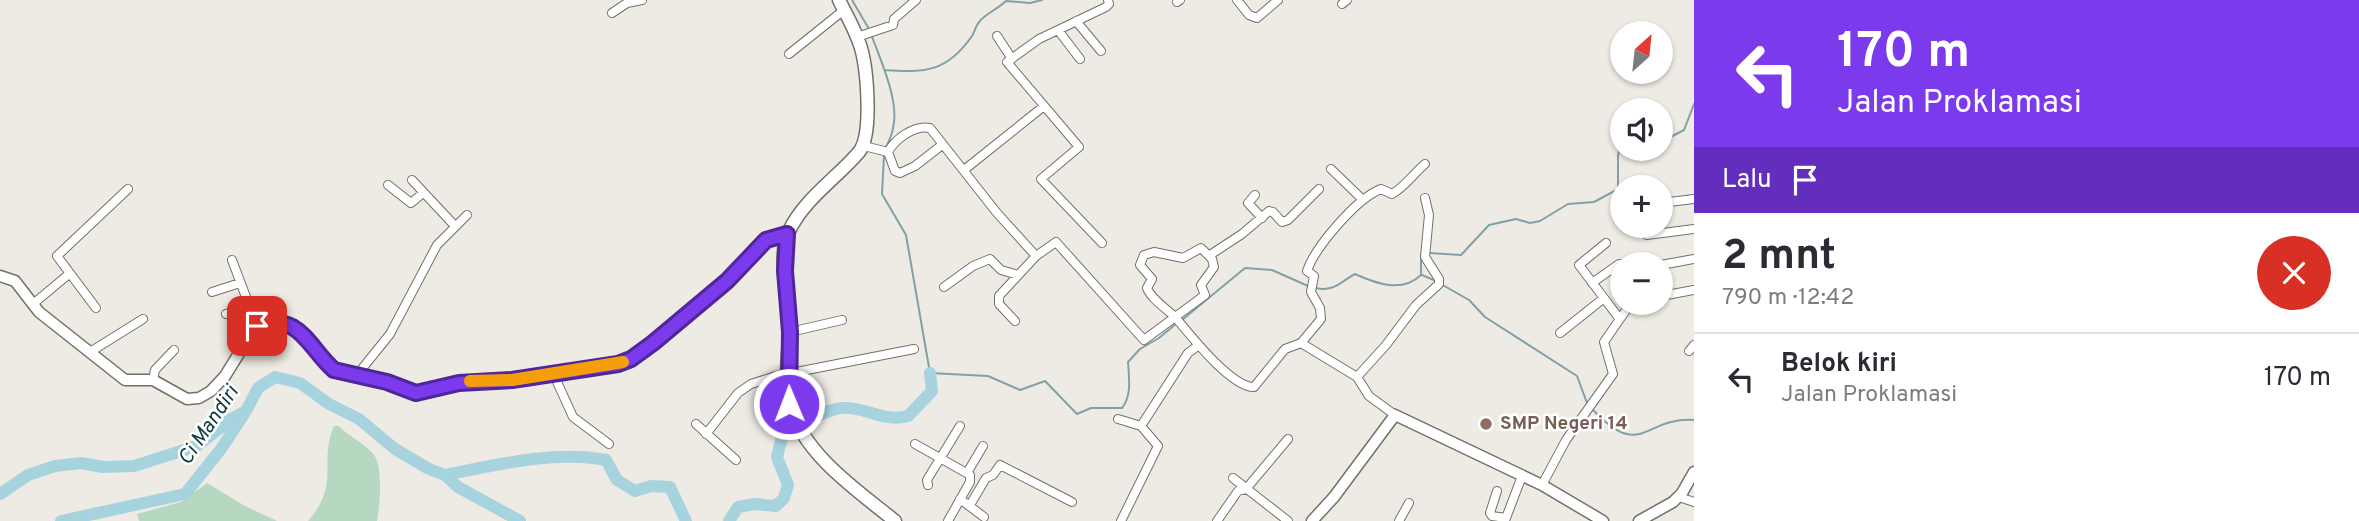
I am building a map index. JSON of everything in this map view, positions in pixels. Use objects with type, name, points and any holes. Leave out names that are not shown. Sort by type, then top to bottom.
[{"type":"main road","points":[[842,5],[865,35],[867,135],[864,146],[803,210],[787,234],[785,271],[790,332],[789,404],[808,440],[887,518]]},
{"type":"street","points":[[612,13],[627,3],[642,0]]},
{"type":"street","points":[[865,35],[893,25],[894,19],[916,0]]},
{"type":"street","points":[[1102,243],[1041,179],[1079,147],[1007,62],[1039,39],[1106,7],[1108,0]]},
{"type":"street","points":[[1237,0],[1249,15],[1257,19],[1278,0]]},
{"type":"street","points":[[789,54],[842,5]]},
{"type":"street","points":[[1076,21],[1101,51]]},
{"type":"street","points":[[1058,30],[1080,59]]},
{"type":"street","points":[[997,36],[1012,59]]},
{"type":"street","points":[[964,170],[1044,106]]},
{"type":"street","points":[[885,152],[897,139],[925,126],[930,128],[1036,256]]},
{"type":"street","points":[[864,146],[885,152],[895,170],[901,173],[915,166],[942,145]]},
{"type":"street","points":[[1015,321],[999,304],[999,299],[1036,256],[1056,242],[1144,340],[1177,319],[1205,295],[1201,285],[1214,267],[1210,256],[1198,247],[1183,258],[1151,252],[1141,259],[1142,268],[1152,280],[1147,291],[1177,319],[1199,345],[1228,372],[1252,387],[1285,349],[1301,344],[1321,319],[1320,308],[1311,288],[1314,276],[1307,271],[1310,262],[1362,199],[1381,189],[1392,194],[1425,164]]},
{"type":"street","points":[[1331,169],[1362,199]]},
{"type":"street","points":[[412,180],[455,226]]},
{"type":"street","points":[[388,185],[412,203],[423,193]]},
{"type":"street","points":[[96,308],[69,274],[58,254],[128,188]]},
{"type":"street","points":[[1210,256],[1271,211],[1284,222],[1304,207],[1319,189]]},
{"type":"street","points":[[1255,195],[1248,203],[1262,218]]},
{"type":"street","points":[[1357,377],[1416,305],[1438,285],[1439,279],[1425,252],[1429,215],[1425,198]]},
{"type":"street","points":[[1673,202],[1694,199]]},
{"type":"street","points":[[357,375],[390,334],[432,254],[467,215]]},
{"type":"street","points":[[1673,232],[1694,229]]},
{"type":"street","points":[[0,276],[15,281],[43,316],[125,380],[153,380],[187,399],[199,398],[211,391],[225,376],[257,326],[279,323],[291,327],[312,343],[334,370],[387,382],[416,393],[459,383],[512,380],[611,365],[631,359],[727,281],[766,240],[787,234]]},
{"type":"street","points":[[1606,243],[1579,265],[1619,318]]},
{"type":"street","points":[[944,287],[989,258],[1001,270],[1018,275]]},
{"type":"street","points":[[1673,263],[1694,260]]},
{"type":"street","points":[[232,261],[257,326]]},
{"type":"street","points":[[1592,283],[1610,270]]},
{"type":"street","points":[[33,304],[69,274]]},
{"type":"street","points":[[212,292],[240,283]]},
{"type":"street","points":[[1673,294],[1694,290]]},
{"type":"street","points":[[1560,333],[1604,299]]},
{"type":"street","points":[[226,314],[249,306]]},
{"type":"street","points":[[1542,485],[1566,440],[1613,374],[1604,342],[1621,315]]},
{"type":"street","points":[[90,352],[143,318]]},
{"type":"street","points":[[790,332],[842,320]]},
{"type":"street","points":[[1301,344],[1357,377],[1369,396],[1395,415],[1542,485],[1602,521]]},
{"type":"street","points":[[1141,426],[1188,353],[1199,345]]},
{"type":"street","points":[[706,434],[738,393],[768,378],[914,349]]},
{"type":"street","points":[[153,380],[155,370],[174,351]]},
{"type":"street","points":[[553,373],[573,417],[609,444]]},
{"type":"street","points":[[1312,521],[1334,497],[1395,415]]},
{"type":"street","points":[[1118,419],[1141,426],[1158,446],[1121,521]]},
{"type":"street","points":[[696,425],[736,460]]},
{"type":"street","points":[[928,485],[926,481],[960,426]]},
{"type":"street","points":[[1217,521],[1238,491],[1246,489],[1288,439]]},
{"type":"street","points":[[915,444],[967,473],[971,480],[948,521]]},
{"type":"street","points":[[967,473],[984,446]]},
{"type":"street","points":[[970,505],[986,478],[992,476],[1000,465],[1072,502]]},
{"type":"street","points":[[1646,520],[1679,497],[1694,472]]},
{"type":"street","points":[[1497,491],[1490,513],[1506,518],[1522,476]]},
{"type":"street","points":[[1233,478],[1288,521]]},
{"type":"street","points":[[1679,497],[1694,502]]},
{"type":"street","points":[[960,499],[984,517]]},
{"type":"street","points":[[1399,521],[1409,503]]},
{"type":"green space","points":[[334,426],[339,426],[366,447],[377,460],[380,486],[377,521],[308,521],[324,495],[328,451]]},
{"type":"green space","points":[[207,483],[277,521],[139,521],[137,514],[181,502]]},
{"type":"waterway","points":[[852,0],[869,29]]},
{"type":"waterway","points":[[885,70],[912,71],[934,68],[963,48],[977,24],[1006,1],[1030,3],[1042,0]]},
{"type":"waterway","points":[[871,34],[894,106],[892,131],[885,150]]},
{"type":"waterway","points":[[1673,136],[1684,130],[1694,104]]},
{"type":"waterway","points":[[884,155],[882,194],[906,235],[930,373],[988,376],[1020,390],[1045,381],[1077,414],[1091,408],[1122,408],[1129,392],[1128,362],[1140,349],[1177,323]]},
{"type":"waterway","points":[[1429,253],[1461,255],[1489,225],[1516,219],[1530,223],[1540,221],[1568,204],[1594,202],[1618,189],[1618,161]]},
{"type":"waterway","points":[[1316,288],[1337,286],[1355,274],[1389,285],[1406,284],[1421,275],[1421,255]]},
{"type":"waterway","points":[[1182,320],[1245,268],[1272,270],[1308,286]]},
{"type":"waterway","points":[[1422,275],[1436,281]]},
{"type":"waterway","points":[[1441,284],[1469,300],[1485,317],[1577,376],[1587,403]]},
{"type":"waterway","points":[[729,521],[738,507],[755,504],[776,506],[784,498],[788,485],[777,457],[782,437],[834,409],[858,409],[899,418],[908,416],[932,391],[930,373]]},
{"type":"waterway","name":"Ci Mandiri","points":[[61,521],[185,494],[221,449],[258,388],[275,377],[300,383],[329,404],[359,419],[395,449],[445,475],[458,487],[520,521]]},
{"type":"waterway","points":[[1593,410],[1609,425],[1622,433],[1633,435],[1664,424],[1694,420]]},
{"type":"waterway","points":[[0,494],[28,475],[55,466],[81,463],[103,467],[134,466],[197,446],[231,419],[246,411]]},
{"type":"waterway","points":[[445,475],[546,458],[586,457],[606,460],[617,480],[635,491],[651,486],[670,487],[686,521]]},
{"type":"slow traffic","points":[[470,381],[512,380],[623,362]]},
{"type":"place","name":"SMP Negeri 14","points":[[1486,424]]},
{"type":"route","points":[[257,326],[279,323],[291,327],[312,343],[334,370],[387,382],[416,393],[459,383],[512,380],[618,364],[631,359],[653,343],[727,281],[766,240],[787,234],[785,271],[790,332],[789,404]]}]
